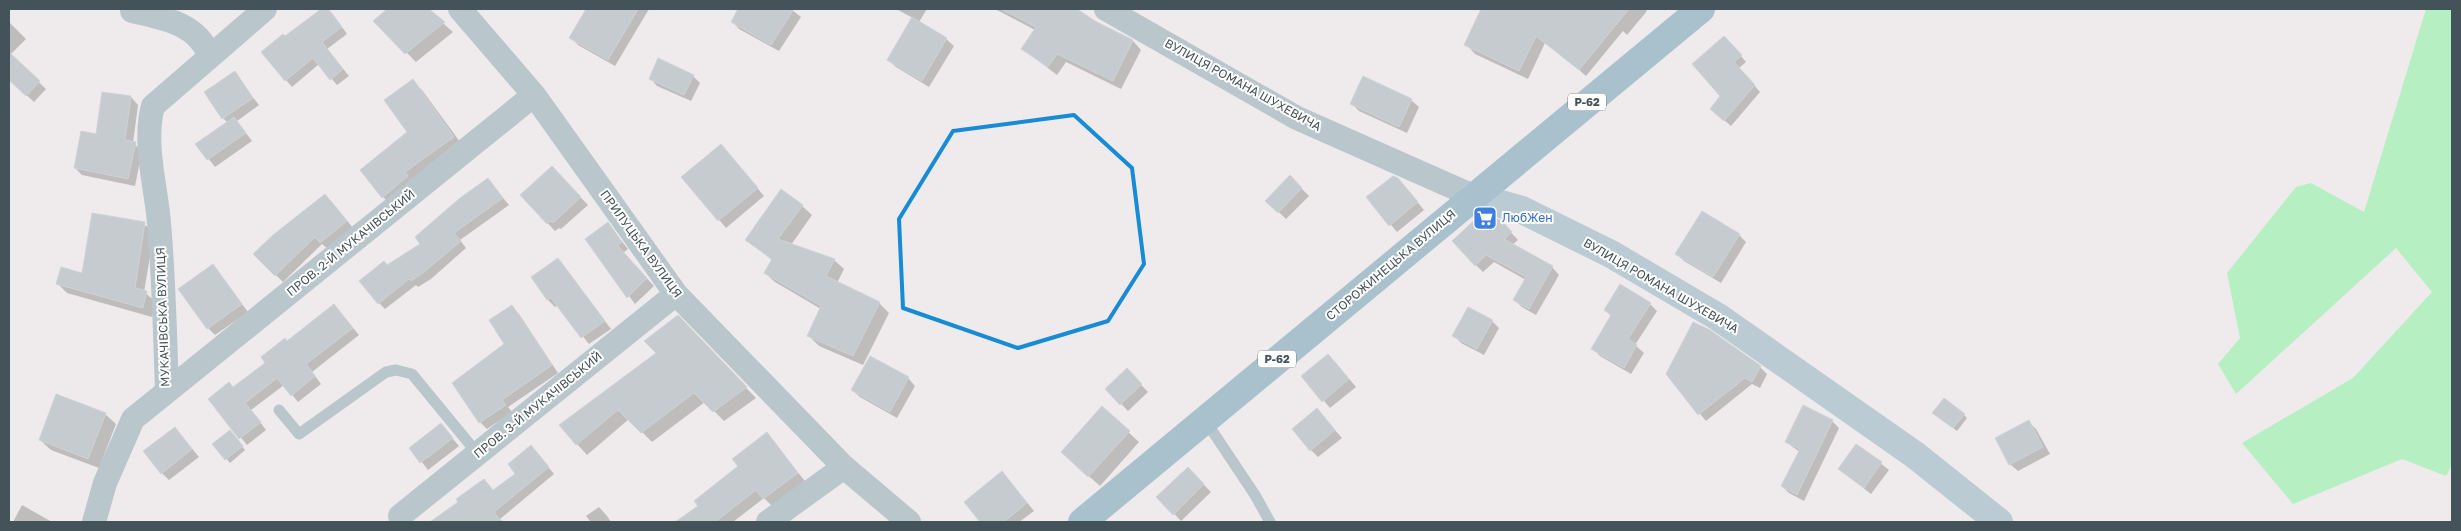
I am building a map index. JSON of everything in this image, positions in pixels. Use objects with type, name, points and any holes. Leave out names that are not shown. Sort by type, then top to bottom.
[{"type":"main road","name":"СТОРОЖИНЕЦЬКА ВУЛИЦЯ","points":[[1082,522],[1472,196],[1701,9]]},
{"type":"street","points":[[132,9],[132,11],[177,22],[204,42],[210,55],[265,9]]},
{"type":"street","name":"ПРИЛУЦЬКА ВУЛИЦЯ","points":[[460,9],[534,95],[676,294],[844,467],[909,522]]},
{"type":"street","name":"ВУЛИЦЯ РОМАНА ШУХЕВИЧА","points":[[1106,9],[1297,118],[1472,196],[1522,210],[1611,254],[1718,317],[1915,455],[1999,522]]},
{"type":"street","name":"МУКАЧІВСЬКА ВУЛИЦЯ","points":[[94,522],[105,483],[133,420],[167,391],[159,224],[149,139],[149,120],[153,106],[210,55]]},
{"type":"street","name":"ПРОВ. 2-Й МУКАЧІВСЬКИЙ","points":[[167,391],[534,95]]},
{"type":"street","name":"ПРОВ. 3-Й МУКАЧІВСЬКИЙ","points":[[400,516],[676,294]]},
{"type":"street","points":[[768,522],[844,467]]},
{"type":"lane","points":[[279,410],[299,434],[386,372],[405,371],[412,374],[477,454]]},
{"type":"lane","points":[[1205,420],[1255,495],[1270,522]]},
{"type":"highlighted area","points":[[1074,115],[1132,168],[1144,264],[1108,321],[1018,348],[903,308],[899,219],[953,131]]},
{"type":"green space","points":[[2426,9],[2452,9],[2452,465],[2446,476],[2402,459],[2293,504],[2242,443],[2353,378],[2432,292],[2396,248],[2236,394],[2218,364],[2240,338],[2227,273],[2296,187],[2311,183],[2364,212]]},
{"type":"building","points":[[321,9],[328,9],[342,27],[322,42],[343,69],[330,80],[313,58],[285,81],[261,52],[283,34],[285,36]]},
{"type":"building","points":[[387,9],[429,9],[445,22],[405,54],[373,21]]},
{"type":"building","points":[[586,9],[638,9],[608,60],[569,38]]},
{"type":"building","points":[[738,9],[794,9],[771,45],[731,22]]},
{"type":"building","points":[[1001,9],[1077,9],[1095,21],[1133,40],[1113,81],[1057,54],[1048,67],[1021,49],[1036,27]]},
{"type":"building","points":[[1481,9],[1629,9],[1579,70],[1536,36],[1519,71],[1464,45]]},
{"type":"building","points":[[912,17],[947,38],[922,81],[887,60]]},
{"type":"building","points":[[1724,36],[1742,55],[1734,62],[1755,85],[1724,121],[1710,109],[1720,96],[1692,64]]},
{"type":"building","points":[[9,52],[40,81],[26,96],[9,80]]},
{"type":"building","points":[[658,58],[694,75],[684,95],[649,79]]},
{"type":"building","points":[[235,71],[253,98],[222,119],[204,92]]},
{"type":"building","points":[[1363,76],[1412,99],[1399,127],[1350,104]]},
{"type":"building","points":[[413,79],[454,137],[405,172],[408,176],[382,198],[360,170],[407,132],[384,100]]},
{"type":"building","points":[[102,92],[131,96],[125,140],[136,142],[128,179],[74,168],[81,131],[96,134]]},
{"type":"building","points":[[234,117],[246,133],[207,160],[195,144]]},
{"type":"building","points":[[721,144],[758,188],[718,221],[681,177]]},
{"type":"building","points":[[552,166],[581,197],[553,223],[551,221],[547,224],[520,195]]},
{"type":"building","points":[[1290,175],[1302,188],[1278,213],[1265,201]]},
{"type":"building","points":[[1393,176],[1398,178],[1418,202],[1389,226],[1366,197]]},
{"type":"building","points":[[488,178],[503,198],[454,233],[461,241],[424,272],[411,281],[409,279],[378,304],[359,281],[384,261],[387,265],[420,244],[415,237],[460,198]]},
{"type":"building","points":[[781,189],[803,205],[778,239],[835,259],[826,276],[880,302],[853,356],[807,336],[821,306],[764,273],[772,259],[745,240]]},
{"type":"building","points":[[325,194],[347,221],[320,243],[315,237],[275,276],[253,254],[273,235]]},
{"type":"building","points":[[1702,211],[1740,234],[1713,277],[1675,254]]},
{"type":"building","points":[[92,213],[145,222],[135,288],[147,291],[143,308],[56,284],[61,267],[82,273]]},
{"type":"building","points":[[1481,214],[1501,220],[1512,232],[1504,239],[1553,266],[1529,309],[1513,300],[1526,277],[1486,255],[1475,266],[1452,241]]},
{"type":"building","points":[[608,222],[622,242],[617,245],[647,278],[627,298],[585,239]]},
{"type":"building","points":[[558,258],[605,321],[581,338],[551,298],[547,300],[531,277]]},
{"type":"building","points":[[213,264],[242,304],[207,329],[178,289]]},
{"type":"building","points":[[1620,284],[1651,303],[1628,339],[1637,345],[1624,368],[1591,349],[1611,315],[1604,310]]},
{"type":"building","points":[[334,304],[353,328],[306,364],[315,376],[291,396],[277,378],[245,403],[261,422],[239,439],[208,399],[229,382],[233,387],[265,363],[261,357],[285,338],[287,341]]},
{"type":"building","points":[[512,305],[552,365],[502,400],[506,405],[479,423],[452,383],[504,344],[489,320]]},
{"type":"building","points":[[1468,307],[1493,320],[1477,349],[1452,336]]},
{"type":"building","points":[[678,315],[747,387],[713,412],[694,393],[641,433],[618,410],[576,445],[559,425],[656,353],[644,341]]},
{"type":"building","points":[[1693,322],[1710,330],[1761,366],[1752,382],[1745,378],[1698,415],[1666,374]]},
{"type":"building","points":[[1328,354],[1349,379],[1322,402],[1301,376]]},
{"type":"building","points":[[870,356],[909,377],[890,412],[851,390]]},
{"type":"building","points":[[1127,368],[1142,384],[1120,405],[1105,389]]},
{"type":"building","points":[[56,394],[106,413],[88,459],[39,440]]},
{"type":"building","points":[[1944,398],[1965,414],[1953,428],[1932,413]]},
{"type":"building","points":[[1803,405],[1833,420],[1797,495],[1781,486],[1800,449],[1785,442]]},
{"type":"building","points":[[1102,406],[1130,431],[1088,477],[1061,452]]},
{"type":"building","points":[[1317,408],[1335,430],[1310,451],[1292,429]]},
{"type":"building","points":[[2029,420],[2043,447],[2009,465],[1995,438]]},
{"type":"building","points":[[441,423],[453,438],[420,463],[409,448]]},
{"type":"building","points":[[175,427],[192,449],[161,474],[143,451]]},
{"type":"building","points":[[230,430],[243,446],[225,460],[212,444]]},
{"type":"building","points":[[767,432],[798,473],[763,499],[756,490],[715,522],[675,522],[698,506],[694,501],[738,466],[732,459]]},
{"type":"building","points":[[1856,444],[1882,462],[1864,488],[1838,469]]},
{"type":"building","points":[[531,445],[549,467],[494,512],[502,522],[430,522],[458,502],[456,499],[484,479],[493,490],[515,474],[508,464]]},
{"type":"building","points":[[1188,467],[1204,484],[1173,515],[1156,497]]},
{"type":"building","points":[[1002,471],[1027,503],[1004,522],[980,522],[964,502]]},
{"type":"place","name":"ЛюбЖен","points":[[1485,218]]}]
